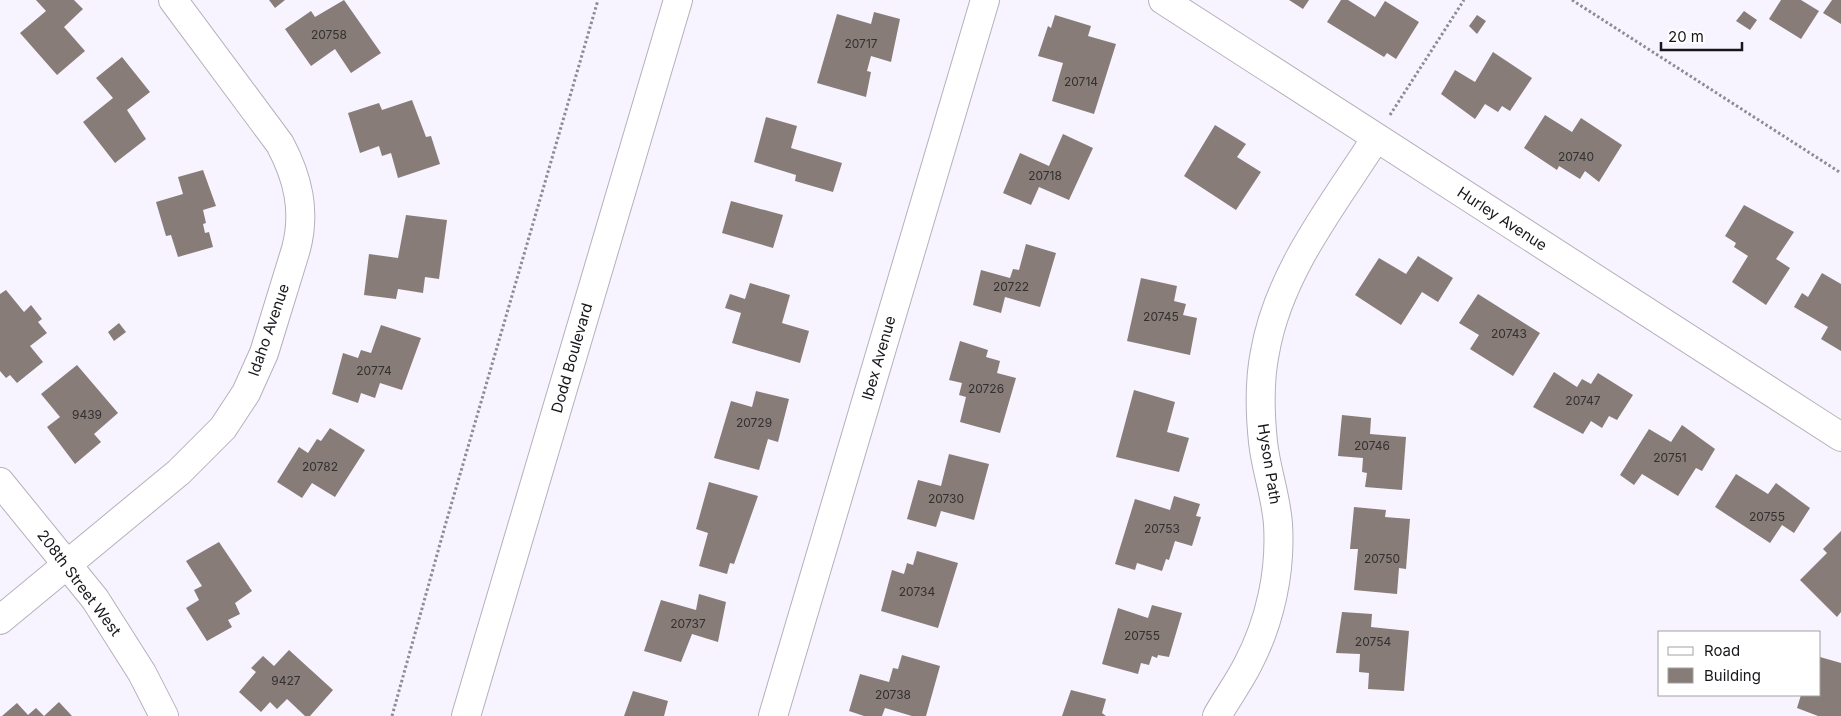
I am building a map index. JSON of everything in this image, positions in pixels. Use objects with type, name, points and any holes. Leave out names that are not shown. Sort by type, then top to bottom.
[{"type":"street","name":"Idaho Avenue","points":[[0,620],[179,472],[223,428],[246,393],[264,354],[299,235],[301,209],[296,182],[280,144],[173,0]]},
{"type":"street","name":"Dodd Boulevard","points":[[466,716],[678,0]]},
{"type":"street","name":"Ibex Avenue","points":[[773,716],[985,0]]},
{"type":"street","name":"Hurley Avenue","points":[[1163,0],[1841,437]]},
{"type":"street","name":"Hyson Path","points":[[1217,716],[1248,664],[1260,638],[1275,583],[1278,525],[1275,499],[1263,444],[1261,414],[1261,384],[1270,326],[1292,270],[1376,138]]},
{"type":"street","name":"208th Street West","points":[[0,482],[68,564],[120,636],[164,716]]},
{"type":"path","points":[[392,716],[445,526],[598,0]]},
{"type":"path","points":[[1376,138],[1464,0]]},
{"type":"path","points":[[1572,0],[1841,173]]},
{"type":"building","points":[[36,0],[74,0],[83,9],[64,27],[85,51],[57,75],[20,33],[46,11]]},
{"type":"building","points":[[269,0],[285,0],[275,8]]},
{"type":"building","points":[[344,0],[381,53],[351,73],[335,49],[311,66],[285,29],[311,11],[315,17]]},
{"type":"building","points":[[1289,0],[1309,0],[1303,9]]},
{"type":"building","points":[[1341,0],[1348,0],[1375,17],[1385,1],[1419,22],[1396,59],[1387,53],[1384,57],[1327,22]]},
{"type":"building","points":[[1781,0],[1801,0],[1819,11],[1801,39],[1769,19]]},
{"type":"building","points":[[1832,0],[1841,0],[1841,24],[1823,13]]},
{"type":"building","points":[[1744,11],[1757,20],[1750,30],[1736,21]]},
{"type":"building","points":[[874,12],[900,19],[891,62],[871,56],[867,71],[871,72],[866,97],[817,83],[837,14],[871,24]]},
{"type":"building","points":[[1055,15],[1091,26],[1088,36],[1116,44],[1094,114],[1052,101],[1063,63],[1038,56],[1048,26],[1051,28]]},
{"type":"building","points":[[1477,15],[1486,21],[1477,34],[1469,26]]},
{"type":"building","points":[[1493,52],[1532,78],[1510,111],[1502,106],[1498,112],[1485,104],[1475,119],[1441,94],[1455,70],[1475,82]]},
{"type":"building","points":[[122,57],[150,92],[127,110],[146,139],[115,163],[83,122],[113,98],[96,78]]},
{"type":"building","points":[[412,100],[426,137],[431,136],[440,164],[398,178],[391,153],[382,156],[379,146],[360,153],[348,113],[379,103],[382,110]]},
{"type":"building","points":[[1545,115],[1572,132],[1581,118],[1622,145],[1599,182],[1585,171],[1580,179],[1559,166],[1557,170],[1524,148]]},
{"type":"building","points":[[766,117],[797,126],[791,148],[842,163],[833,192],[795,181],[796,175],[754,162]]},
{"type":"building","points":[[1215,125],[1246,144],[1237,157],[1261,172],[1236,210],[1184,176]]},
{"type":"building","points":[[1063,134],[1093,148],[1069,200],[1039,187],[1031,205],[1003,193],[1020,153],[1049,166]]},
{"type":"building","points":[[203,170],[216,206],[203,210],[206,223],[203,224],[205,233],[209,232],[213,247],[178,257],[171,235],[166,236],[156,202],[183,194],[178,177]]},
{"type":"building","points":[[731,201],[783,215],[773,248],[722,233]]},
{"type":"building","points":[[1744,205],[1794,232],[1776,259],[1790,268],[1766,305],[1732,282],[1748,256],[1734,247],[1736,243],[1725,236]]},
{"type":"building","points":[[406,215],[447,220],[439,279],[425,277],[423,293],[398,289],[396,299],[364,295],[369,254],[398,258]]},
{"type":"building","points":[[1026,244],[1056,253],[1040,307],[1005,297],[1001,313],[973,305],[981,270],[1010,278],[1013,269],[1019,270]]},
{"type":"building","points":[[1418,256],[1453,278],[1438,302],[1422,292],[1401,325],[1355,295],[1379,258],[1406,274]]},
{"type":"building","points":[[1822,273],[1841,284],[1841,351],[1821,339],[1828,327],[1794,307],[1802,293],[1808,297]]},
{"type":"building","points":[[1141,278],[1177,286],[1174,301],[1186,304],[1183,315],[1197,318],[1190,355],[1127,341]]},
{"type":"building","points":[[750,283],[790,295],[782,323],[809,331],[800,363],[732,343],[741,313],[725,308],[730,294],[745,299]]},
{"type":"building","points":[[6,290],[24,312],[31,305],[42,319],[38,322],[47,333],[30,346],[43,362],[17,383],[10,375],[6,378],[0,371],[0,294]]},
{"type":"building","points":[[1478,294],[1540,333],[1513,376],[1470,349],[1479,335],[1459,323]]},
{"type":"building","points":[[119,323],[126,332],[114,341],[108,332]]},
{"type":"building","points":[[381,325],[421,338],[402,390],[380,383],[375,398],[361,393],[358,403],[332,394],[343,353],[358,358],[361,350],[371,353]]},
{"type":"building","points":[[960,341],[988,350],[986,357],[1000,361],[997,373],[1016,378],[1000,433],[960,422],[966,397],[959,395],[962,383],[949,380]]},
{"type":"building","points":[[77,365],[118,413],[94,434],[101,442],[75,464],[47,427],[60,417],[41,394]]},
{"type":"building","points":[[1554,372],[1577,387],[1582,379],[1591,384],[1598,373],[1633,395],[1617,420],[1609,416],[1602,428],[1591,421],[1583,434],[1533,407]]},
{"type":"building","points":[[1134,390],[1175,402],[1167,432],[1189,438],[1179,472],[1116,457]]},
{"type":"building","points":[[756,391],[789,399],[778,442],[768,439],[759,470],[714,458],[731,401],[752,407]]},
{"type":"building","points":[[1342,415],[1371,418],[1370,434],[1406,437],[1402,490],[1365,487],[1367,473],[1362,472],[1363,458],[1338,456]]},
{"type":"building","points":[[1682,425],[1715,449],[1702,471],[1696,468],[1678,496],[1642,474],[1634,485],[1620,475],[1649,429],[1671,442]]},
{"type":"building","points":[[330,428],[365,450],[335,497],[312,483],[302,498],[277,482],[299,447],[308,453],[317,439],[321,441]]},
{"type":"building","points":[[949,454],[989,464],[974,520],[941,511],[936,527],[907,519],[918,480],[941,486]]},
{"type":"building","points":[[1736,474],[1768,494],[1776,483],[1810,508],[1794,533],[1782,525],[1770,543],[1715,507]]},
{"type":"building","points":[[709,482],[758,496],[734,564],[730,563],[727,574],[699,566],[708,533],[696,529]]},
{"type":"building","points":[[1174,496],[1200,504],[1196,516],[1201,517],[1192,546],[1175,541],[1169,560],[1166,559],[1162,571],[1137,563],[1135,570],[1115,564],[1135,499],[1170,510]]},
{"type":"building","points":[[1354,507],[1386,510],[1385,517],[1410,519],[1406,569],[1399,568],[1397,594],[1354,590],[1358,549],[1350,549]]},
{"type":"building","points":[[1841,531],[1841,612],[1837,617],[1800,580],[1827,553],[1823,549]]},
{"type":"building","points":[[219,542],[252,591],[235,603],[240,614],[228,620],[232,627],[207,641],[186,608],[199,600],[194,590],[202,586],[186,561]]},
{"type":"building","points":[[917,551],[958,563],[938,628],[881,611],[892,570],[904,574],[907,563],[913,565]]},
{"type":"building","points":[[699,594],[726,602],[718,642],[692,634],[681,662],[644,651],[661,600],[696,610]]},
{"type":"building","points":[[1152,605],[1182,613],[1169,657],[1158,655],[1157,658],[1152,656],[1149,665],[1141,663],[1138,674],[1102,664],[1118,608],[1148,618]]},
{"type":"building","points":[[1342,612],[1372,614],[1371,627],[1409,631],[1404,691],[1368,689],[1369,673],[1359,672],[1360,654],[1336,653]]},
{"type":"building","points":[[289,650],[333,690],[310,716],[305,716],[287,699],[277,709],[270,702],[261,712],[239,692],[256,672],[251,668],[263,656],[274,666]]},
{"type":"building","points":[[902,655],[940,666],[926,716],[912,716],[885,708],[882,716],[864,716],[849,711],[860,674],[889,682],[893,668],[898,669]]},
{"type":"building","points":[[1821,657],[1841,663],[1841,716],[1818,716],[1797,708],[1801,696],[1821,696]]},
{"type":"building","points":[[1071,690],[1106,699],[1102,713],[1106,716],[1062,716]]},
{"type":"building","points":[[633,691],[668,701],[664,716],[624,716]]},
{"type":"building","points":[[59,702],[72,716],[44,716]]},
{"type":"building","points":[[17,703],[28,715],[36,708],[44,716],[2,716]]}]
